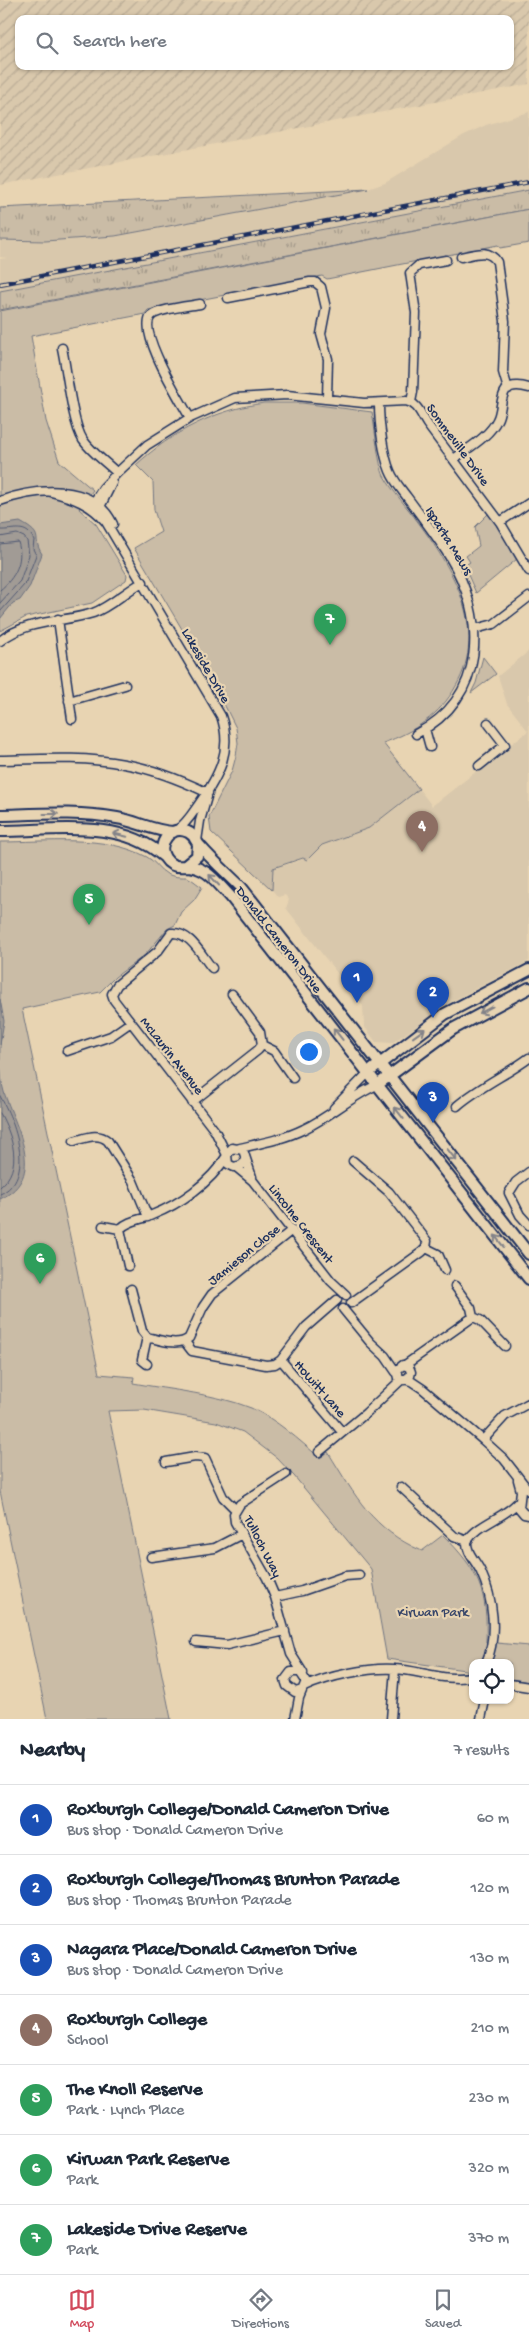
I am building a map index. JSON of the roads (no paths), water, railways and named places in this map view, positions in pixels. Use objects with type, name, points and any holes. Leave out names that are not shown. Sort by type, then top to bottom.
[{"type":"street","points":[[462,257],[487,253],[491,254],[496,262],[504,305],[506,345],[503,372],[508,389]]},
{"type":"street","points":[[411,402],[416,313],[410,273],[418,265],[446,260]]},
{"type":"street","points":[[228,298],[310,282],[315,282],[321,286],[326,308],[320,334],[328,359],[327,398]]},
{"type":"street","points":[[190,418],[154,349],[148,321],[157,312],[200,304]]},
{"type":"street","points":[[62,348],[77,425],[82,438],[92,451],[117,473]]},
{"type":"street","points":[[454,459],[493,427],[504,395],[508,389],[514,386],[529,388]]},
{"type":"street","name":"Sommeville Drive","points":[[96,507],[117,473],[147,445],[190,418],[225,404],[244,398],[269,395],[327,398],[379,404],[411,402],[418,408],[427,424],[500,522],[529,571]]},
{"type":"street","name":"Isparta Mews","points":[[379,404],[391,474],[457,570],[470,603],[475,628],[473,663],[464,687],[448,710],[416,734]]},
{"type":"street","points":[[0,501],[11,497],[52,492],[96,507]]},
{"type":"street","points":[[500,522],[529,503]]},
{"type":"street","name":"Lakeside Drive","points":[[96,507],[143,582],[217,707],[224,723],[226,736],[224,761],[208,793],[192,816],[175,831]]},
{"type":"street","points":[[0,641],[24,627],[58,619],[82,616],[100,610],[143,582]]},
{"type":"street","points":[[475,628],[494,624],[529,597]]},
{"type":"street","points":[[58,619],[72,719]]},
{"type":"street","points":[[69,701],[125,685]]},
{"type":"street","points":[[478,766],[505,745],[488,723]]},
{"type":"street","points":[[425,729],[430,747]]},
{"type":"street","points":[[0,760],[67,759],[124,764],[170,777],[208,793]]},
{"type":"street","name":"Lakeside Drive","points":[[198,843],[200,821],[208,793]]},
{"type":"street","points":[[1,815],[90,815],[118,818],[142,826],[189,832],[198,843],[194,860],[186,866],[172,866],[163,856],[138,840],[113,833],[86,830],[3,831]]},
{"type":"street","points":[[163,856],[162,845],[168,835],[175,831]]},
{"type":"street","name":"Donald Cameron Drive","points":[[198,843],[248,894],[529,1254]]},
{"type":"street","name":"Donald Cameron Drive","points":[[186,866],[196,866],[206,871],[230,896],[529,1279]]},
{"type":"street","name":"McLaurin Avenue","points":[[212,968],[186,935],[179,932],[171,933],[158,952],[117,985],[112,994],[114,1000],[215,1131],[226,1156]]},
{"type":"street","points":[[333,1110],[368,1072],[445,1014],[529,970]]},
{"type":"street","points":[[210,1178],[230,1150],[269,1141],[305,1129],[333,1110],[377,1085],[453,1029],[529,988]]},
{"type":"street","points":[[232,994],[260,1032],[262,1045]]},
{"type":"street","points":[[67,1051],[111,1036],[131,1022]]},
{"type":"street","points":[[262,1045],[274,1051],[294,1078]]},
{"type":"street","points":[[192,1102],[262,1045]]},
{"type":"street","points":[[457,1106],[469,1095],[510,1072],[529,1058]]},
{"type":"street","name":"McLaurin Avenue","points":[[215,1131],[239,1148]]},
{"type":"street","points":[[74,1141],[103,1136],[108,1141],[133,1181],[148,1217]]},
{"type":"street","points":[[120,1229],[130,1222],[166,1210],[210,1178],[242,1165],[256,1148],[269,1141]]},
{"type":"street","points":[[239,1148],[245,1152],[246,1159]]},
{"type":"street","points":[[226,1156],[228,1164],[235,1167]]},
{"type":"street","name":"Lincolne Crescent","points":[[246,1159],[254,1181]]},
{"type":"street","points":[[322,1314],[342,1309],[351,1304],[426,1248],[427,1241],[424,1235],[390,1192],[354,1160]]},
{"type":"street","name":"Lincolne Crescent","points":[[235,1167],[254,1181],[331,1281],[347,1295]]},
{"type":"street","points":[[529,1172],[516,1182],[509,1193],[520,1215],[529,1225]]},
{"type":"street","points":[[103,1226],[114,1226],[120,1229]]},
{"type":"street","points":[[120,1229],[128,1266]]},
{"type":"street","name":"Jamieson Close","points":[[185,1342],[189,1338],[203,1307],[212,1294],[292,1230]]},
{"type":"street","points":[[426,1248],[438,1254],[445,1270]]},
{"type":"street","name":"Lincolne Crescent","points":[[331,1281],[342,1309]]},
{"type":"street","points":[[455,1286],[471,1308],[473,1316],[480,1320],[505,1346]]},
{"type":"street","points":[[131,1289],[142,1331],[147,1337],[179,1343],[185,1342],[192,1351],[266,1365],[275,1364],[281,1360],[306,1327],[337,1300],[347,1295],[366,1291]]},
{"type":"street","points":[[347,1295],[356,1324]]},
{"type":"street","points":[[342,1309],[370,1342],[385,1356],[400,1376],[423,1389],[504,1458],[529,1492],[467,1540]]},
{"type":"street","points":[[400,1376],[398,1368],[407,1368],[420,1354],[473,1316]]},
{"type":"street","points":[[147,1337],[142,1360],[147,1364]]},
{"type":"street","points":[[385,1356],[407,1368],[423,1389]]},
{"type":"street","name":"Howitt Lane","points":[[281,1360],[342,1432]]},
{"type":"street","points":[[400,1376],[410,1376],[407,1368]]},
{"type":"street","points":[[319,1452],[366,1414],[400,1376]]},
{"type":"street","points":[[483,1440],[505,1416],[529,1403]]},
{"type":"street","points":[[166,1462],[195,1457],[205,1458],[223,1497],[236,1509]]},
{"type":"street","name":"Tulloch Way","points":[[286,1474],[236,1509],[235,1522],[275,1597],[291,1654],[303,1674]]},
{"type":"street","points":[[518,1475],[521,1491],[519,1508],[526,1515]]},
{"type":"street","points":[[401,1487],[454,1536],[467,1540]]},
{"type":"street","points":[[500,1516],[514,1513],[526,1515]]},
{"type":"street","points":[[150,1557],[214,1548],[242,1534]]},
{"type":"street","points":[[467,1540],[467,1547],[480,1570],[491,1603],[493,1634],[488,1659]]},
{"type":"street","points":[[275,1597],[302,1591],[345,1576],[359,1575]]},
{"type":"street","points":[[196,1642],[227,1645],[285,1631]]},
{"type":"street","name":"Tulloch Way","points":[[288,1674],[291,1654]]},
{"type":"street","points":[[289,1689],[295,1692],[322,1680],[362,1671],[395,1669],[459,1677],[469,1676]]},
{"type":"street","points":[[391,1719],[395,1669]]},
{"type":"street","points":[[296,1708],[286,1683],[288,1674],[294,1671],[322,1680]]},
{"type":"street","points":[[295,1719],[296,1708],[306,1681],[303,1674]]},
{"type":"street","points":[[459,1677],[469,1682]]},
{"type":"street","points":[[514,1684],[529,1687]]},
{"type":"street","points":[[480,1719],[483,1704]]},
{"type":"water","points":[[20,522],[33,531],[37,537],[42,554],[30,586],[20,600],[13,603],[0,619],[0,525]]},
{"type":"water","points":[[0,999],[4,1021],[0,1045]]},
{"type":"water","points":[[0,1061],[3,1089],[20,1135],[25,1164],[22,1178],[14,1189],[0,1199]]},
{"type":"railway","points":[[0,284],[529,182]]},
{"type":"place","name":"Lakeside Drive Reserve","points":[[330,645]]},
{"type":"place","name":"Roxburgh College","points":[[422,852]]},
{"type":"place","name":"The Knoll Reserve","points":[[89,925]]},
{"type":"place","name":"Roxburgh College/Donald Cameron Drive","points":[[357,1003]]},
{"type":"place","name":"Roxburgh College/Thomas Brunton Parade","points":[[433,1018]]},
{"type":"place","name":"Nagara Place/Donald Cameron Drive","points":[[433,1123]]},
{"type":"place","name":"Kirwan Park Reserve","points":[[40,1284]]},
{"type":"park label","name":"Kirwan Park","points":[[433,1611]]}]
